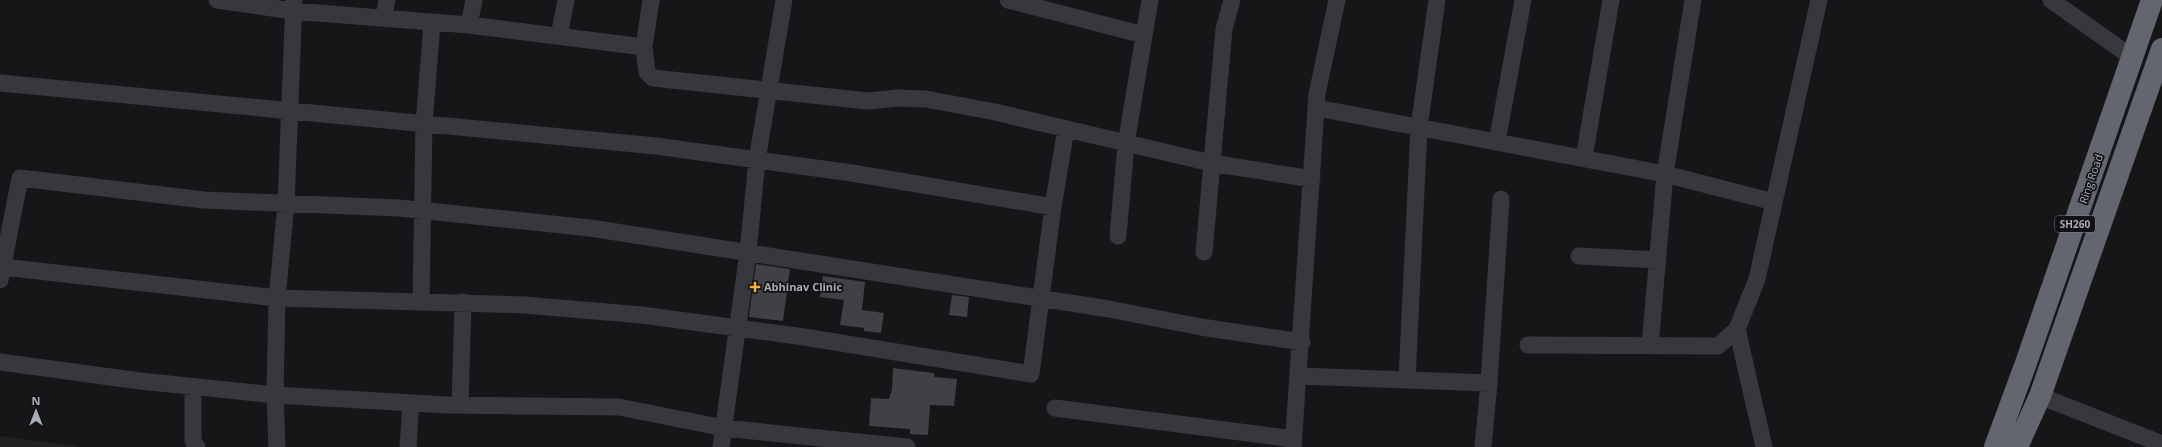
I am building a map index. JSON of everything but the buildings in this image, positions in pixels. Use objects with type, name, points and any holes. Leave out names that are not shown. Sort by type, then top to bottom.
[{"type":"highway","name":"Ring Road","points":[[1995,447],[2133,58],[2152,0]]},
{"type":"highway","name":"SH260","points":[[2017,447],[2040,396],[2162,49]]},
{"type":"street","points":[[217,0],[294,5],[644,47]]},
{"type":"street","points":[[384,17],[387,0]]},
{"type":"street","points":[[469,25],[474,0]]},
{"type":"street","points":[[559,36],[566,0]]},
{"type":"street","points":[[651,0],[644,47],[647,72],[653,78],[769,89],[868,101],[898,98],[926,99],[995,112],[1211,163],[1312,179]]},
{"type":"street","points":[[721,447],[748,252],[757,160],[784,0]]},
{"type":"street","points":[[1008,0],[1048,5],[1144,35]]},
{"type":"street","points":[[1118,236],[1126,144],[1150,0]]},
{"type":"street","points":[[1204,252],[1224,29],[1232,0]]},
{"type":"street","points":[[1055,408],[1294,443],[1302,342],[1316,108],[1337,0]]},
{"type":"street","points":[[1407,380],[1419,127],[1437,0]]},
{"type":"street","points":[[1498,142],[1524,0]]},
{"type":"street","points":[[1584,158],[1611,0]]},
{"type":"street","points":[[1650,346],[1665,174],[1693,0]]},
{"type":"street","points":[[1528,345],[1718,346],[1738,329],[1758,279],[1819,0]]},
{"type":"street","points":[[2051,0],[2133,58]]},
{"type":"street","points":[[277,447],[275,395],[277,298],[286,204],[294,5]]},
{"type":"street","points":[[421,301],[424,124],[432,22]]},
{"type":"street","points":[[0,83],[656,146],[852,173],[1053,208]]},
{"type":"street","points":[[1316,108],[1665,174],[1774,202]]},
{"type":"street","points":[[1066,129],[1053,208],[1041,300],[1031,374],[828,340],[642,315],[524,304],[277,298],[1,274],[6,216],[20,178],[204,200],[422,211],[590,228],[748,252],[1041,300],[1109,309],[1201,327],[1302,342]]},
{"type":"street","points":[[1484,447],[1501,199]]},
{"type":"street","points":[[1579,256],[1658,260]]},
{"type":"street","points":[[460,405],[463,302]]},
{"type":"street","points":[[1738,329],[1764,447]]},
{"type":"street","points":[[0,362],[193,387],[275,395],[460,405],[619,407],[724,428],[906,447]]},
{"type":"street","points":[[1299,376],[1489,383]]},
{"type":"street","points":[[193,387],[193,441],[197,447]]},
{"type":"street","points":[[2040,396],[2162,444]]},
{"type":"street","points":[[408,447],[411,403]]},
{"type":"shaded area","points":[[0,436],[83,447],[0,447]]},
{"type":"place","name":"Abhinav Clinic","points":[[755,287]]}]
